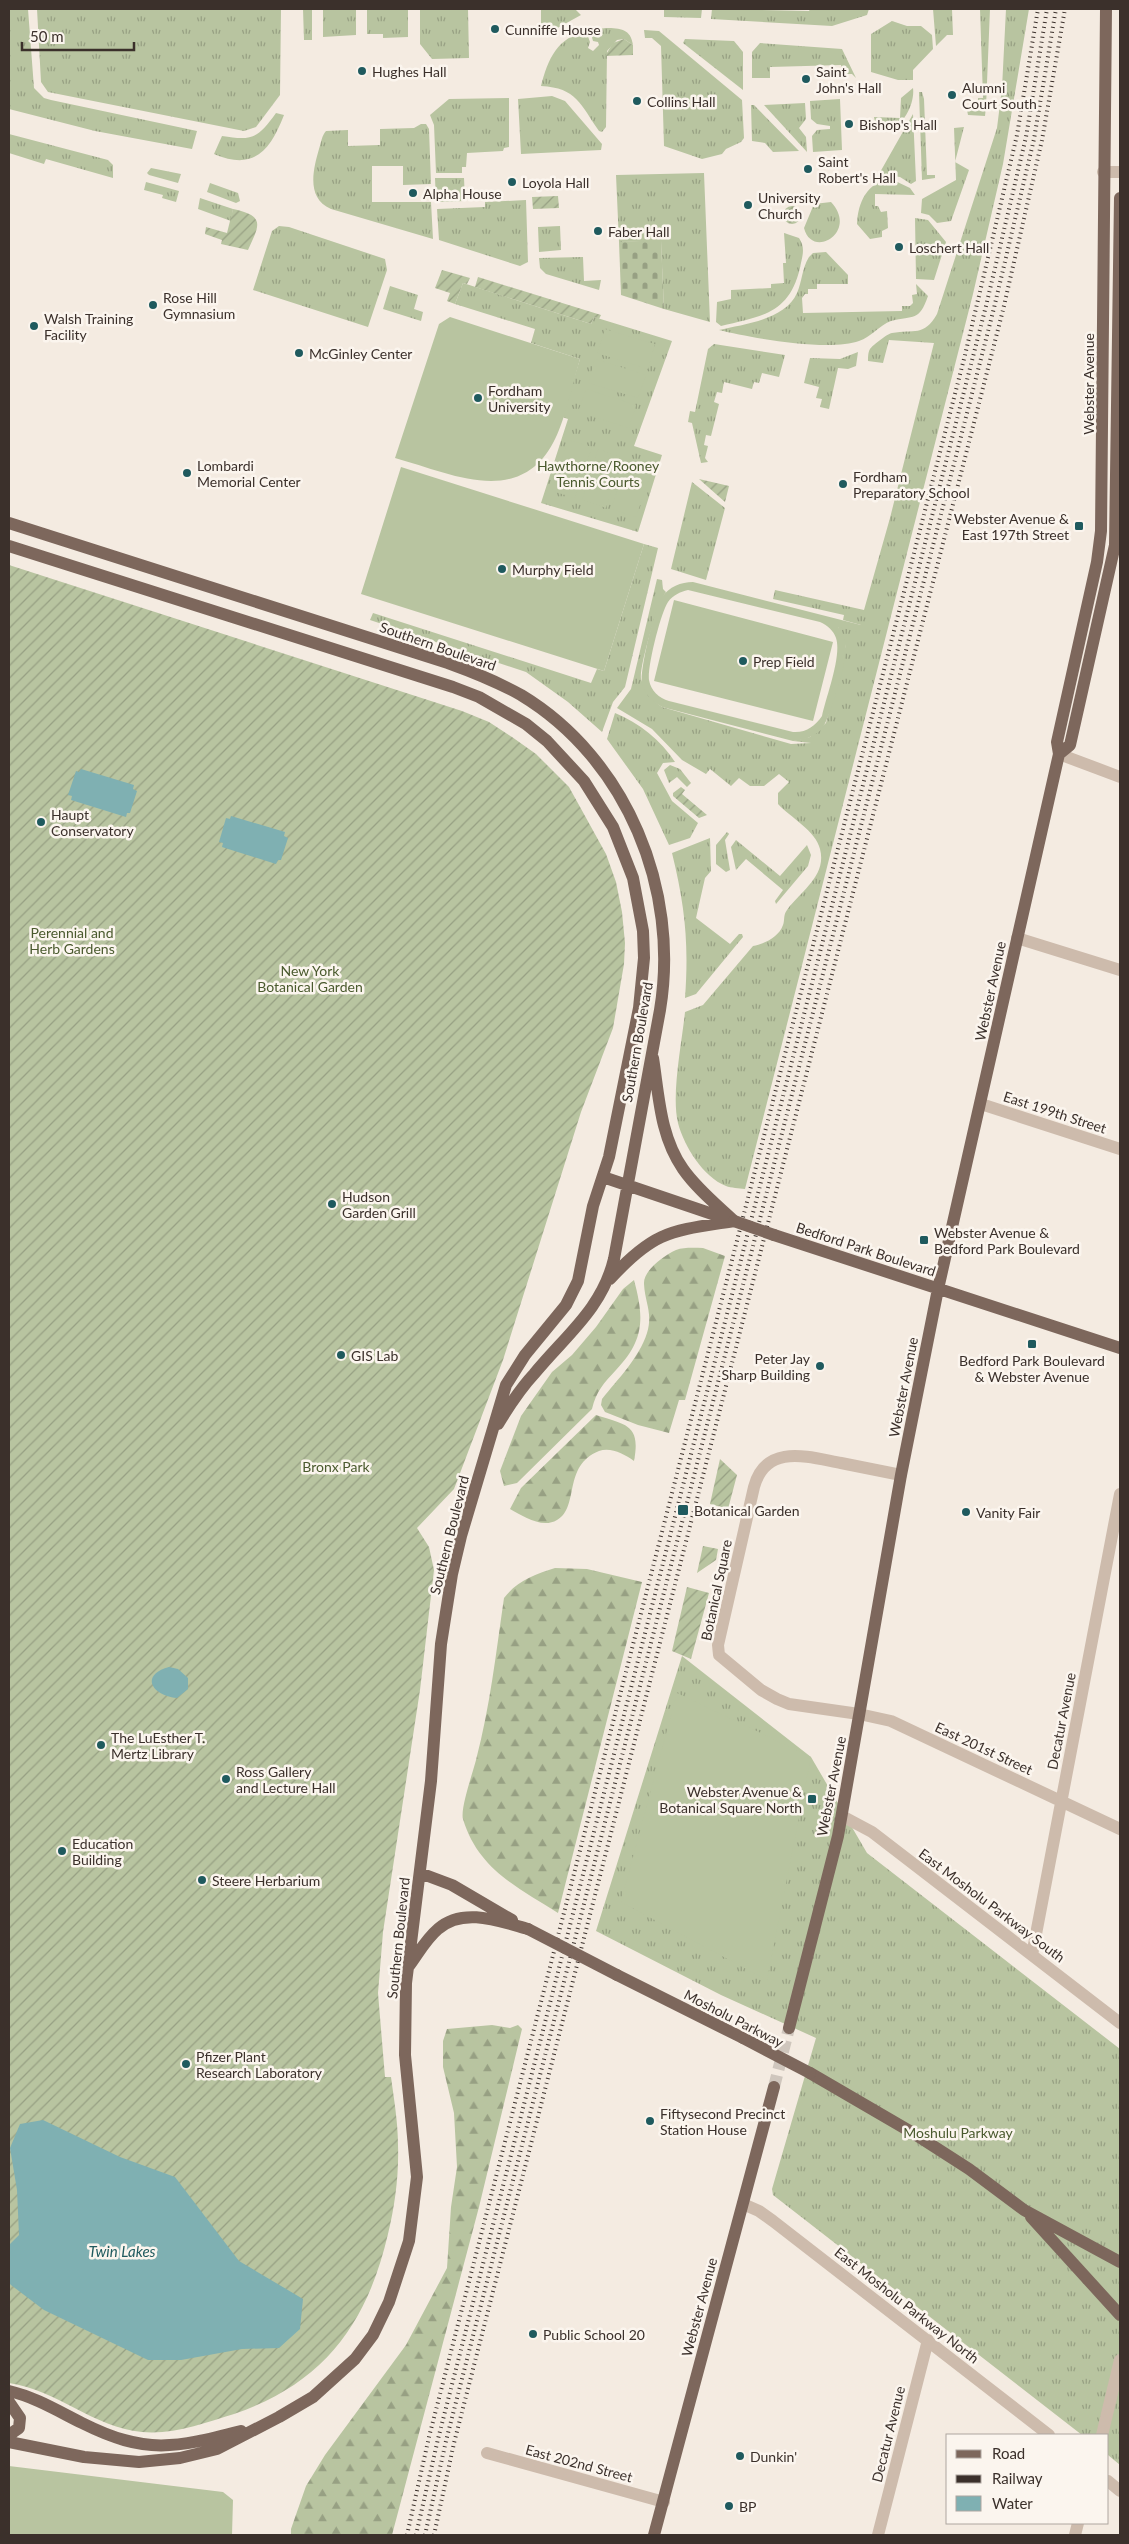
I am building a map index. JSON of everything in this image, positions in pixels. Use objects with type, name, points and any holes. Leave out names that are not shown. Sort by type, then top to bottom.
[{"type":"main road","name":"Webster Avenue","points":[[789,2028],[842,1816],[901,1475],[938,1289],[1059,754],[1057,742],[1100,545],[1106,9]]},
{"type":"main road","name":"Webster Avenue","points":[[1059,754],[1070,745],[1117,545],[1120,198]]},
{"type":"main road","name":"Southern Boulevard","points":[[9,523],[474,672],[499,683],[542,710],[585,748],[602,769],[631,816],[649,861],[662,917],[664,946],[663,992],[626,1184],[617,1244],[607,1283],[581,1323],[529,1379],[492,1432]]},
{"type":"main road","name":"Southern Boulevard","points":[[9,546],[479,697],[526,724],[566,760],[599,803],[617,836],[633,878],[643,930],[644,958],[639,1008],[609,1157],[592,1206],[578,1281],[566,1305],[511,1375],[502,1395],[461,1536],[445,1615],[439,1667],[434,1746],[408,1968],[405,2055],[417,2177],[412,2224],[397,2284],[382,2319],[355,2359],[313,2397],[265,2425],[217,2449],[180,2458],[151,2462],[84,2457],[9,2442]]},
{"type":"main road","points":[[652,1047],[662,1123],[672,1152],[690,1178],[734,1221]]},
{"type":"main road","name":"Bedford Park Boulevard","points":[[603,1177],[1120,1348]]},
{"type":"main road","points":[[607,1283],[630,1258],[660,1236],[678,1230],[734,1221]]},
{"type":"main road","name":"Mosholu Parkway","points":[[420,1873],[452,1885],[528,1929],[810,2073],[920,2138],[1024,2210],[1120,2262]]},
{"type":"main road","points":[[408,1968],[434,1933],[451,1921],[467,1917],[488,1918],[528,1929]]},
{"type":"main road","name":"Webster Avenue","points":[[654,2535],[774,2087]]},
{"type":"main road","name":"Mosholu Parkway","points":[[1024,2210],[1120,2315]]},
{"type":"main road","name":"Southern Boulevard","points":[[9,2391],[37,2401],[112,2437],[145,2445],[181,2446],[265,2425]]},
{"type":"main road","points":[[9,2402],[20,2418],[20,2423],[16,2432],[9,2436]]},
{"type":"street","points":[[1103,172],[1120,172]]},
{"type":"street","points":[[1100,545],[1117,545]]},
{"type":"street","points":[[1059,754],[1120,777]]},
{"type":"street","points":[[1017,938],[1120,970]]},
{"type":"street","name":"East 199th Street","points":[[981,1104],[1120,1149]]},
{"type":"street","name":"Botanical Square","points":[[719,1655],[718,1645],[756,1479],[770,1462],[784,1456],[805,1456],[901,1475]]},
{"type":"street","name":"Decatur Avenue","points":[[1032,1955],[1120,1494]]},
{"type":"street","name":"East 201st Street","points":[[719,1655],[754,1685],[777,1699],[789,1704],[859,1714],[891,1721],[1120,1829]]},
{"type":"street","name":"East Mosholu Parkway South","points":[[842,1816],[872,1832],[1120,2023]]},
{"type":"street","name":"East Mosholu Parkway North","points":[[743,2204],[759,2211],[773,2221],[1048,2434]]},
{"type":"street","name":"Decatur Avenue","points":[[878,2535],[928,2340]]},
{"type":"street","points":[[1102,2434],[1120,2360]]},
{"type":"street","name":"East 202nd Street","points":[[487,2453],[664,2502]]},
{"type":"street","points":[[1109,2482],[1120,2491]]},
{"type":"green space","points":[[9,9],[28,9],[34,88],[44,98],[197,131],[192,149],[95,131],[9,109]]},
{"type":"green space","points":[[37,9],[281,9],[280,95],[256,127],[244,131],[48,92],[41,82]]},
{"type":"green space","points":[[303,9],[312,9],[312,40],[304,40]]},
{"type":"green space","points":[[323,9],[356,9],[356,35],[323,37]]},
{"type":"green space","points":[[367,9],[408,9],[408,37],[383,38],[383,34],[367,34]]},
{"type":"green space","points":[[420,9],[468,9],[469,58],[432,59],[420,44]]},
{"type":"green space","points":[[541,9],[575,9],[581,15],[543,36],[541,34]]},
{"type":"green space","points":[[664,9],[702,9],[701,18],[664,17]]},
{"type":"green space","points":[[712,9],[809,11],[810,9],[869,9],[867,15],[832,26],[711,19]]},
{"type":"green space","points":[[933,9],[952,9],[953,35],[947,35],[936,46]]},
{"type":"green space","points":[[980,9],[990,9],[985,116],[968,115],[967,110],[975,110],[978,107],[978,98],[983,98]]},
{"type":"green space","points":[[1006,9],[1029,9],[1003,164],[973,294],[745,1189],[728,1187],[718,1182],[702,1168],[690,1151],[678,1123],[676,1083],[685,1012],[703,1005],[753,946],[766,942],[778,933],[783,925],[786,912],[811,882],[820,867],[820,849],[818,842],[808,830],[778,804],[778,793],[789,782],[779,774],[764,786],[750,786],[739,778],[731,786],[710,769],[706,774],[682,760],[652,729],[617,708],[631,689],[657,579],[662,580],[663,589],[666,592],[658,608],[650,635],[641,679],[647,691],[659,705],[791,744],[811,743],[793,741],[810,737],[826,723],[846,647],[838,627],[861,625],[843,620],[844,615],[773,599],[775,590],[864,610],[890,518],[934,343],[889,340],[883,363],[868,361],[869,352],[874,345],[892,333],[923,329],[928,326],[937,314],[997,128],[1002,88]]},
{"type":"green space","points":[[892,21],[907,26],[921,26],[932,35],[933,49],[913,70],[913,80],[898,80],[871,72],[871,34]]},
{"type":"green space","points":[[606,28],[624,30],[630,36],[633,45],[624,39],[617,40],[607,51],[606,127],[602,132],[599,131],[582,105],[570,94],[553,87],[541,86],[547,67],[561,44],[576,34],[586,31],[590,42],[588,48],[593,51],[599,45],[598,42],[593,41],[590,30]]},
{"type":"green space","points":[[644,30],[659,31],[742,100],[744,138],[741,142],[726,149],[722,154],[702,159],[664,146],[661,46],[652,38],[645,38]]},
{"type":"green space","points":[[624,39],[633,45],[633,55],[605,56],[613,43]]},
{"type":"green space","points":[[685,39],[734,41],[743,52],[743,90],[683,43]]},
{"type":"green space","points":[[760,43],[842,49],[856,78],[852,74],[842,74],[841,65],[770,67],[770,78],[752,78],[752,52]]},
{"type":"green space","points":[[913,88],[912,100],[904,118],[890,131],[880,131],[876,127],[874,117],[900,118],[901,98]]},
{"type":"green space","points":[[919,92],[922,92],[924,99],[927,175],[935,175],[935,178],[922,180]]},
{"type":"green space","points":[[552,96],[565,101],[602,144],[601,150],[521,154],[518,99]]},
{"type":"green space","points":[[509,98],[509,147],[504,148],[503,151],[467,153],[466,167],[462,167],[462,173],[436,173],[434,125],[430,115],[449,99]]},
{"type":"green space","points":[[840,99],[842,150],[813,152],[812,136],[817,130],[830,129],[830,126],[817,124],[811,119],[810,101]]},
{"type":"green space","points":[[805,103],[806,119],[799,128],[806,137],[807,152],[764,105]]},
{"type":"green space","points":[[751,105],[754,105],[799,151],[773,152],[765,143],[752,141]]},
{"type":"green space","points":[[276,113],[284,115],[279,128],[273,139],[259,154],[250,159],[240,160],[228,159],[214,154],[222,136],[248,138],[254,136],[264,128]]},
{"type":"green space","points":[[913,114],[916,181],[911,184],[900,177],[879,174]]},
{"type":"green space","points":[[421,124],[426,124],[429,129],[431,184],[403,185],[403,166],[372,166],[372,202],[431,202],[433,239],[331,209],[318,198],[313,183],[314,174],[321,142],[326,131],[348,130],[348,146],[380,145],[380,129],[414,128]]},
{"type":"green space","points":[[964,127],[955,161],[954,128]]},
{"type":"green space","points":[[9,134],[108,160],[113,165],[113,178],[46,159],[44,164],[9,153]]},
{"type":"green space","points":[[955,162],[969,170],[951,221],[937,223],[929,215],[921,213],[922,199],[956,180]]},
{"type":"green space","points":[[151,168],[181,174],[178,183],[149,175],[147,173]]},
{"type":"green space","points":[[704,173],[710,322],[664,309],[661,241],[619,242],[616,175]]},
{"type":"green space","points":[[435,178],[464,178],[465,201],[436,202]]},
{"type":"green space","points":[[891,179],[910,188],[915,195],[875,194],[875,206],[878,206],[881,212],[887,211],[888,228],[882,231],[882,237],[870,239],[857,224],[859,208],[865,194],[870,189],[876,184]]},
{"type":"green space","points":[[146,182],[179,191],[176,202],[162,198],[163,195],[144,190]]},
{"type":"green space","points":[[210,183],[238,193],[240,201],[236,203],[207,192]]},
{"type":"green space","points":[[558,196],[559,208],[533,209],[532,197]]},
{"type":"green space","points":[[200,198],[233,209],[231,221],[198,209]]},
{"type":"green space","points":[[526,200],[528,262],[520,266],[439,240],[437,209],[485,207],[485,202]]},
{"type":"green space","points":[[831,202],[838,213],[840,223],[837,232],[823,242],[816,242],[809,237],[804,228],[814,204]]},
{"type":"green space","points":[[792,206],[798,209],[801,215],[798,221],[792,224],[786,221],[783,215],[786,209]]},
{"type":"green space","points":[[233,209],[251,215],[257,222],[255,234],[248,250],[221,244],[222,240],[205,234],[206,227],[227,233]]},
{"type":"green space","points":[[915,218],[928,220],[946,242],[934,280],[916,279]]},
{"type":"green space","points":[[279,226],[289,227],[385,259],[387,270],[368,327],[253,290],[272,231]]},
{"type":"green space","points":[[560,226],[561,250],[539,252],[538,227]]},
{"type":"green space","points":[[784,233],[799,238],[803,249],[800,268],[789,295],[772,310],[749,319],[721,326],[716,322],[717,302],[731,299],[731,290],[771,288],[771,284],[784,283],[783,263],[786,263]]},
{"type":"green space","points":[[661,240],[664,309],[621,295],[619,242]]},
{"type":"green space","points":[[826,252],[848,275],[848,284],[817,284],[817,289],[808,289],[808,294],[805,294],[802,298],[803,313],[902,311],[902,306],[910,306],[913,303],[912,295],[917,294],[916,284],[928,296],[922,310],[915,316],[891,321],[868,337],[846,344],[790,343],[719,330],[752,323],[774,315],[783,309],[797,293],[809,257],[813,253]]},
{"type":"green space","points":[[583,257],[584,281],[601,280],[599,290],[546,274],[540,268],[539,258]]},
{"type":"green space","points":[[442,270],[470,278],[467,284],[463,283],[455,304],[447,301],[450,293],[435,288]]},
{"type":"green space","points":[[478,277],[601,315],[599,319],[594,317],[591,324],[475,287]]},
{"type":"green space","name":"Hawthorne/Rooney Tennis Courts","points":[[463,283],[591,324],[594,317],[672,341],[634,446],[662,455],[638,532],[541,503],[568,419],[562,417],[580,359],[531,343],[535,329],[455,304]]},
{"type":"green space","points":[[390,286],[418,295],[414,309],[423,312],[421,321],[383,309]]},
{"type":"green space","points":[[450,317],[580,359],[565,414],[553,443],[538,463],[521,475],[502,480],[482,480],[460,477],[395,458],[439,324]]},
{"type":"green space","points":[[605,329],[655,344],[648,369],[597,353]]},
{"type":"green space","points":[[714,344],[785,355],[779,377],[762,373],[759,383],[754,382],[752,389],[724,382],[722,393],[717,392],[714,402],[719,404],[711,436],[706,435],[704,445],[708,446],[705,458],[708,462],[701,463],[692,423],[688,422],[690,411],[695,412],[708,349]]},
{"type":"green space","points":[[858,352],[856,366],[848,369],[838,368],[829,409],[820,407],[822,399],[816,398],[819,387],[804,383],[810,358],[840,359]]},
{"type":"green space","points":[[595,359],[646,375],[638,398],[588,383]]},
{"type":"green space","points":[[586,389],[636,405],[629,428],[578,412]]},
{"type":"green space","points":[[568,440],[592,447],[575,498],[552,491]]},
{"type":"green space","points":[[598,449],[622,457],[606,508],[582,500]]},
{"type":"green space","points":[[628,459],[653,467],[636,517],[611,509]]},
{"type":"green space","name":"Murphy Field","points":[[401,467],[644,544],[604,671],[361,594]]},
{"type":"green space","points":[[699,479],[729,486],[725,502]]},
{"type":"green space","points":[[692,482],[725,508],[706,580],[671,569]]},
{"type":"green space","points":[[644,544],[658,548],[625,687],[613,702],[602,732],[568,702],[526,672],[370,620],[373,613],[591,683],[597,669],[604,671]]},
{"type":"green space","name":"New York Botanical Garden","points":[[9,565],[462,711],[489,722],[536,754],[569,787],[606,854],[616,882],[622,912],[625,943],[624,964],[613,1028],[581,1112],[503,1360],[454,1489],[417,1528],[429,1547],[434,1570],[420,1690],[383,1932],[378,1993],[385,2077],[391,2077],[398,2136],[397,2179],[393,2212],[379,2266],[368,2296],[354,2322],[337,2346],[317,2367],[293,2385],[266,2401],[212,2421],[189,2428],[165,2432],[142,2432],[124,2429],[91,2416],[43,2393],[9,2383]]},
{"type":"green space","points":[[689,582],[861,625],[859,632],[838,627],[845,640],[845,656],[833,704],[821,730],[808,738],[793,741],[662,707],[649,697],[642,684],[643,667],[659,603],[668,590]],"holes":[[[688,590],[820,622],[830,628],[835,635],[837,655],[822,716],[813,726],[806,730],[793,732],[669,701],[656,694],[650,684],[650,664],[665,608],[674,596],[682,592]]]},
{"type":"green space","name":"Prep Field","points":[[674,600],[833,642],[813,721],[654,681]]},
{"type":"green space","points":[[615,713],[649,733],[663,746],[675,762],[663,763],[657,773],[672,801],[698,823],[690,838],[669,845],[643,789],[607,739]]},
{"type":"green space","points":[[670,765],[680,769],[691,783],[687,787],[677,777],[669,783],[664,770]]},
{"type":"green space","points":[[681,787],[685,790],[682,794],[707,815],[699,818],[673,796],[673,793]]},
{"type":"green space","points":[[727,832],[729,834],[725,840],[730,870],[726,872],[716,864],[716,845]]},
{"type":"green space","points":[[710,838],[711,871],[705,878],[696,918],[730,944],[739,934],[742,934],[743,937],[696,994],[685,998],[685,925],[672,853]]},
{"type":"green space","points":[[736,840],[780,876],[807,845],[811,855],[808,866],[776,904],[775,901],[783,890],[746,859],[736,870],[731,847]]},
{"type":"green space","points":[[703,1248],[725,1256],[685,1400],[679,1400],[669,1433],[638,1425],[605,1412],[601,1405],[602,1399],[633,1360],[647,1333],[649,1314],[644,1284],[647,1273],[666,1255],[676,1250]]},
{"type":"green space","points":[[634,1280],[639,1305],[640,1328],[626,1359],[601,1388],[592,1409],[517,1483],[504,1486],[500,1471],[521,1416],[552,1372],[572,1355],[596,1327],[623,1289]]},
{"type":"green space","points":[[596,1415],[616,1421],[629,1428],[635,1440],[634,1461],[622,1454],[608,1450],[599,1451],[588,1458],[580,1466],[564,1514],[557,1520],[545,1523],[539,1522],[510,1509],[521,1488]]},
{"type":"green space","points":[[720,1459],[737,1475],[728,1509],[710,1504]]},
{"type":"green space","points":[[703,1546],[718,1549],[716,1560],[697,1573]]},
{"type":"green space","points":[[555,1568],[587,1569],[642,1582],[558,1913],[514,1885],[489,1864],[478,1851],[463,1819],[465,1799],[485,1720],[504,1598],[521,1582]]},
{"type":"green space","points":[[687,1587],[709,1593],[691,1659],[672,1651]]},
{"type":"green space","name":"Moshulu Parkway","points":[[682,1656],[811,1757],[867,1853],[1120,2049],[1120,2465],[1109,2456],[1109,2434],[1081,2434],[773,2195],[772,2189],[816,2038],[721,1995],[596,1931]]},
{"type":"green space","points":[[677,1693],[811,1757],[767,1980],[621,1902]]},
{"type":"green space","points":[[492,2025],[510,2028],[518,2025],[522,2029],[479,2207],[392,2535],[291,2535],[291,2529],[306,2486],[325,2455],[406,2345],[447,2268],[451,2207],[457,2167],[454,2113],[443,2067],[443,2041],[447,2029]]},
{"type":"green space","points":[[9,2466],[223,2492],[233,2500],[232,2535],[9,2535]]},
{"type":"water","points":[[81,769],[134,785],[133,789],[137,791],[130,813],[127,813],[126,817],[71,800],[72,796],[68,795],[76,771],[79,772]]},
{"type":"water","points":[[231,816],[285,832],[284,836],[288,838],[281,860],[278,860],[276,864],[222,847],[223,843],[219,842],[226,818],[230,819]]},
{"type":"water","points":[[169,1667],[178,1669],[188,1678],[188,1689],[177,1698],[161,1693],[152,1684],[154,1675]]},
{"type":"water","name":"Twin Lakes","points":[[43,2120],[120,2157],[175,2177],[239,2261],[303,2299],[300,2329],[279,2348],[242,2349],[181,2360],[148,2360],[44,2310],[11,2285],[9,2283],[9,2245],[19,2235],[17,2190],[10,2148],[20,2124]]},
{"type":"tunnel","points":[[774,2087],[789,2028]]},
{"type":"railway","points":[[407,2535],[429,2437],[965,355],[1017,135],[1038,9]]},
{"type":"railway","points":[[416,2535],[438,2439],[986,306],[1026,137],[1047,9]]},
{"type":"railway","points":[[425,2535],[446,2441],[994,308],[1034,139],[1056,9]]},
{"type":"railway","points":[[434,2535],[454,2443],[1003,310],[1042,140],[1065,9]]},
{"type":"place","name":"Cunniffe House","points":[[495,29]]},
{"type":"place","name":"Hughes Hall","points":[[362,71]]},
{"type":"place","name":"Saint John's Hall","points":[[806,79]]},
{"type":"place","name":"Alumni Court South","points":[[952,95]]},
{"type":"place","name":"Collins Hall","points":[[637,101]]},
{"type":"place","name":"Bishop's Hall","points":[[849,124]]},
{"type":"place","name":"Saint Robert's Hall","points":[[808,169]]},
{"type":"place","name":"Loyola Hall","points":[[512,182]]},
{"type":"place","name":"Alpha House","points":[[413,193]]},
{"type":"place","name":"University Church","points":[[748,205]]},
{"type":"place","name":"Faber Hall","points":[[598,231]]},
{"type":"place","name":"Loschert Hall","points":[[899,247]]},
{"type":"place","name":"Rose Hill Gymnasium","points":[[153,305]]},
{"type":"place","name":"Walsh Training Facility","points":[[34,326]]},
{"type":"place","name":"McGinley Center","points":[[299,353]]},
{"type":"place","name":"Fordham University","points":[[478,398]]},
{"type":"place","name":"Lombardi Memorial Center","points":[[187,473]]},
{"type":"place","name":"Fordham Preparatory School","points":[[843,484]]},
{"type":"place","name":"Webster Avenue & East 197th Street","points":[[1079,526]]},
{"type":"place","name":"Murphy Field","points":[[502,569]]},
{"type":"place","name":"Prep Field","points":[[743,661]]},
{"type":"place","name":"Haupt Conservatory","points":[[41,822]]},
{"type":"place","name":"Hudson Garden Grill","points":[[332,1204]]},
{"type":"place","name":"Webster Avenue & Bedford Park Boulevard","points":[[924,1240]]},
{"type":"place","name":"Bedford Park Boulevard & Webster Avenue","points":[[1032,1344]]},
{"type":"place","name":"GIS Lab","points":[[341,1355]]},
{"type":"place","name":"Peter Jay Sharp Building","points":[[820,1366]]},
{"type":"place","name":"Botanical Garden","points":[[683,1510]]},
{"type":"place","name":"Vanity Fair","points":[[966,1512]]},
{"type":"place","name":"The LuEsther T. Mertz Library","points":[[101,1745]]},
{"type":"place","name":"Ross Gallery and Lecture Hall","points":[[226,1779]]},
{"type":"place","name":"Webster Avenue & Botanical Square North","points":[[812,1799]]},
{"type":"place","name":"Education Building","points":[[62,1851]]},
{"type":"place","name":"Steere Herbarium","points":[[202,1880]]},
{"type":"place","name":"Pfizer Plant Research Laboratory","points":[[186,2064]]},
{"type":"place","name":"Fiftysecond Precinct Station House","points":[[650,2121]]},
{"type":"place","name":"Public School 20","points":[[533,2334]]},
{"type":"place","name":"Dunkin'","points":[[740,2456]]},
{"type":"place","name":"BP","points":[[729,2506]]},
{"type":"park label","name":"Perennial and Herb Gardens","points":[[72,940]]},
{"type":"park label","name":"Bronx Park","points":[[336,1466]]}]
